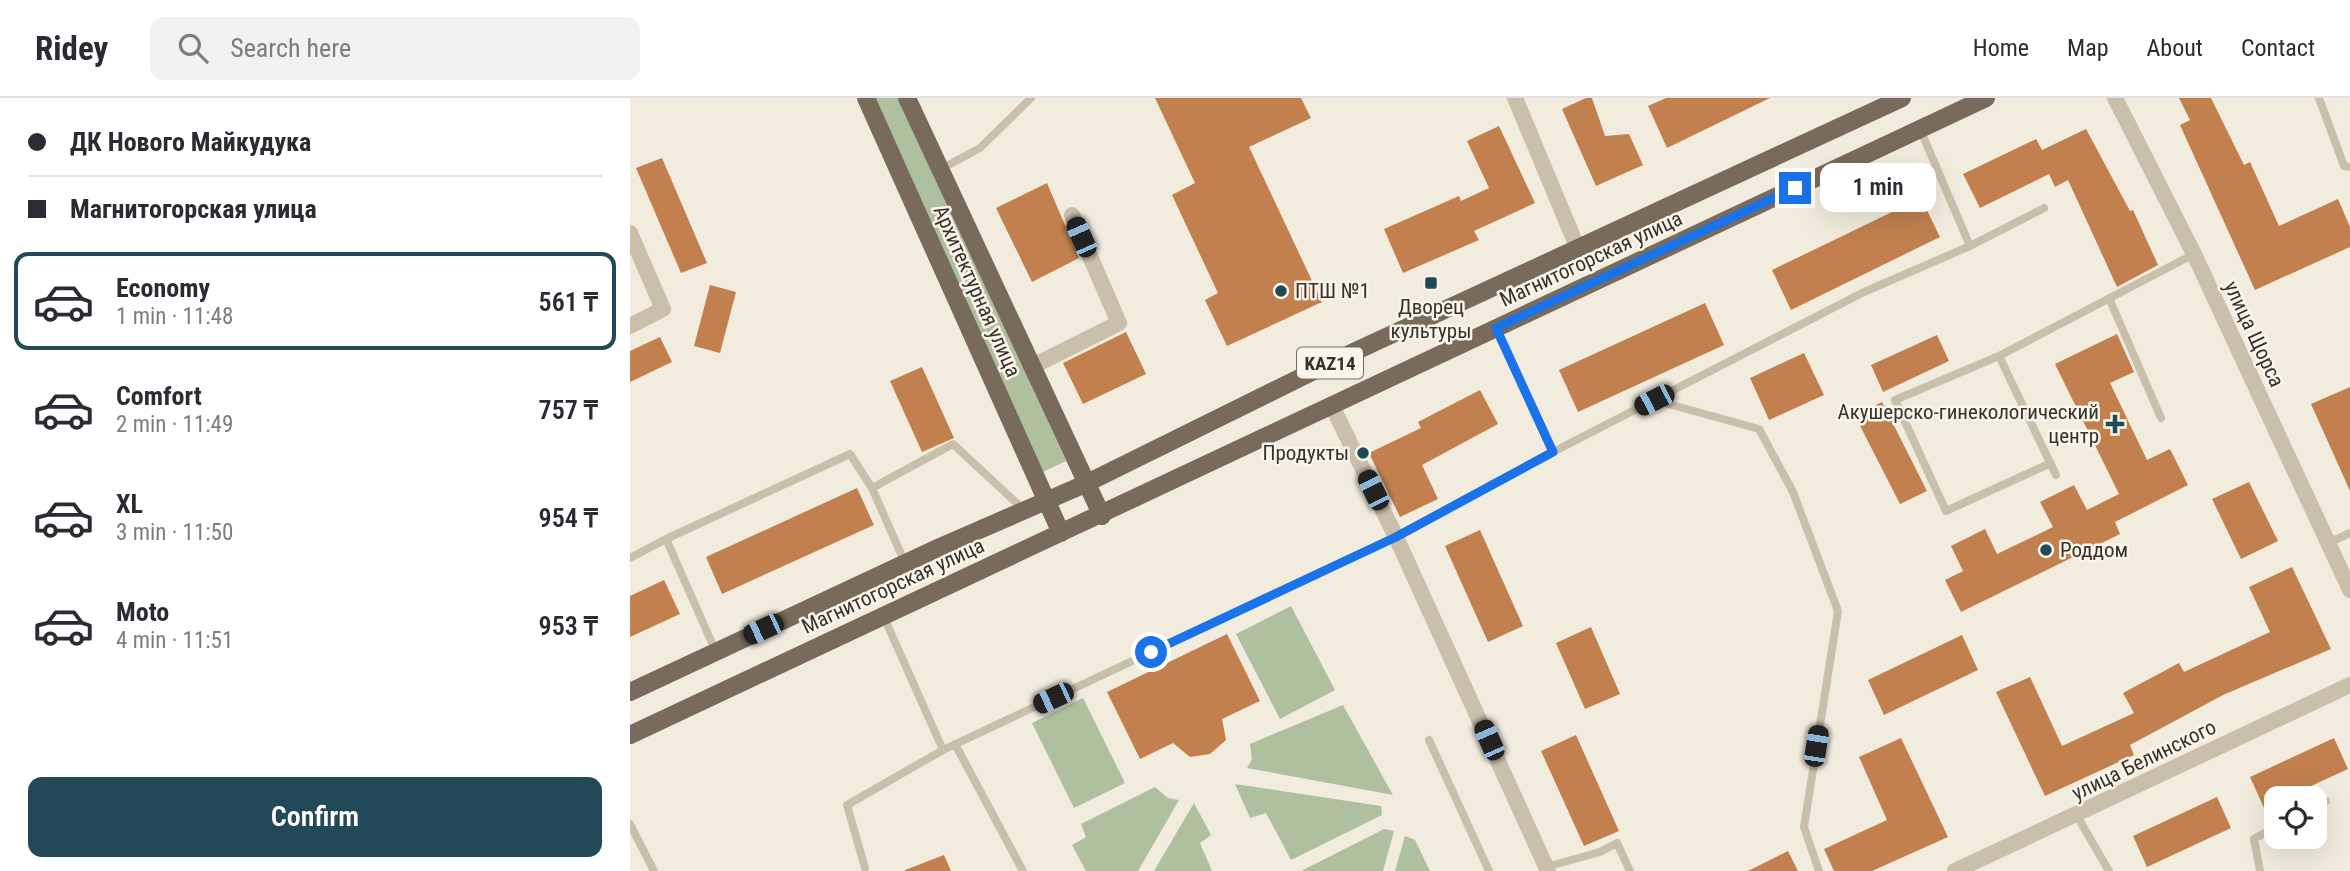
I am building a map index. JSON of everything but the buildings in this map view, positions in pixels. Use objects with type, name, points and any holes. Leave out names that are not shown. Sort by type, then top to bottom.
[{"type":"main road","name":"Архитектурная улица","points":[[866,98],[1047,502]]},
{"type":"main road","name":"Архитектурная улица","points":[[907,98],[1086,484]]},
{"type":"main road","name":"Магнитогорская улица","points":[[630,692],[905,563],[1086,484],[1330,363],[1902,98]]},
{"type":"main road","name":"Магнитогорская улица","points":[[630,734],[1102,516],[1986,98]]},
{"type":"main road","points":[[1086,484],[1102,516]]},
{"type":"main road","points":[[1047,502],[1061,533]]},
{"type":"street","points":[[1515,98],[1578,249]]},
{"type":"street","name":"улица Щорса","points":[[2115,98],[2193,254],[2350,590]]},
{"type":"street","points":[[1031,367],[1119,323],[1072,215]]},
{"type":"street","points":[[630,233],[663,309],[630,326]]},
{"type":"street","points":[[1332,406],[1396,537],[1547,869]]},
{"type":"street","name":"улица Белинского","points":[[1955,871],[2077,816],[2350,685]]},
{"type":"lane","points":[[940,170],[979,148],[1031,98]]},
{"type":"lane","points":[[2319,98],[2344,166],[2350,167]]},
{"type":"lane","points":[[1920,129],[1970,246]]},
{"type":"lane","points":[[863,870],[847,805],[943,750],[1396,537],[1553,452],[1864,292],[1970,246],[2044,208]]},
{"type":"lane","points":[[2051,463],[1946,511],[1895,400],[1999,356],[2193,254]]},
{"type":"lane","points":[[2109,298],[2161,418]]},
{"type":"lane","points":[[1496,328],[1553,452]]},
{"type":"lane","points":[[1999,356],[2056,475]]},
{"type":"lane","points":[[1654,400],[1759,429],[1793,492],[1838,611],[1804,827],[1819,871]]},
{"type":"lane","points":[[872,488],[953,444],[1025,511]]},
{"type":"lane","points":[[630,558],[850,454],[872,488],[905,563]]},
{"type":"lane","points":[[2328,543],[2350,533]]},
{"type":"lane","points":[[666,539],[716,652]]},
{"type":"lane","points":[[883,615],[943,750]]},
{"type":"lane","points":[[1429,740],[1489,871]]},
{"type":"lane","points":[[955,744],[1023,871]]},
{"type":"lane","points":[[2077,816],[2109,871]]},
{"type":"lane","points":[[630,824],[654,871]]},
{"type":"lane","points":[[2260,871],[2253,839],[2264,833]]},
{"type":"lane","points":[[1547,869],[1600,852],[1618,843],[1630,871]]},
{"type":"green space","points":[[871,98],[898,98],[1066,461],[1043,472]]},
{"type":"green space","points":[[1291,606],[1335,690],[1280,719],[1236,634]]},
{"type":"green space","points":[[1083,698],[1125,783],[1074,808],[1032,723]]},
{"type":"green space","points":[[1343,705],[1393,795],[1247,768],[1252,759],[1250,744]]},
{"type":"green space","points":[[1235,784],[1381,806],[1382,815],[1291,860],[1266,813],[1250,818]]},
{"type":"green space","points":[[1155,787],[1168,798],[1179,800],[1138,871],[1086,871],[1072,845],[1086,837],[1081,824]]},
{"type":"green space","points":[[1194,803],[1211,835],[1200,843],[1212,871],[1154,871]]},
{"type":"green space","points":[[1384,829],[1394,831],[1383,871],[1301,871]]},
{"type":"green space","points":[[1405,836],[1415,840],[1430,871],[1395,871]]},
{"type":"place","name":"Дворец культуры","points":[[1431,283]]},
{"type":"place","name":"ПТШ №1","points":[[1281,291]]},
{"type":"place","name":"Акушерско-гинекологический центр","points":[[2115,424]]},
{"type":"place","name":"Продукты","points":[[1363,453]]},
{"type":"place","name":"Роддом","points":[[2046,550]]},
{"type":"route","points":[[1151,652],[1396,537],[1553,452],[1496,328],[1795,188]]}]
